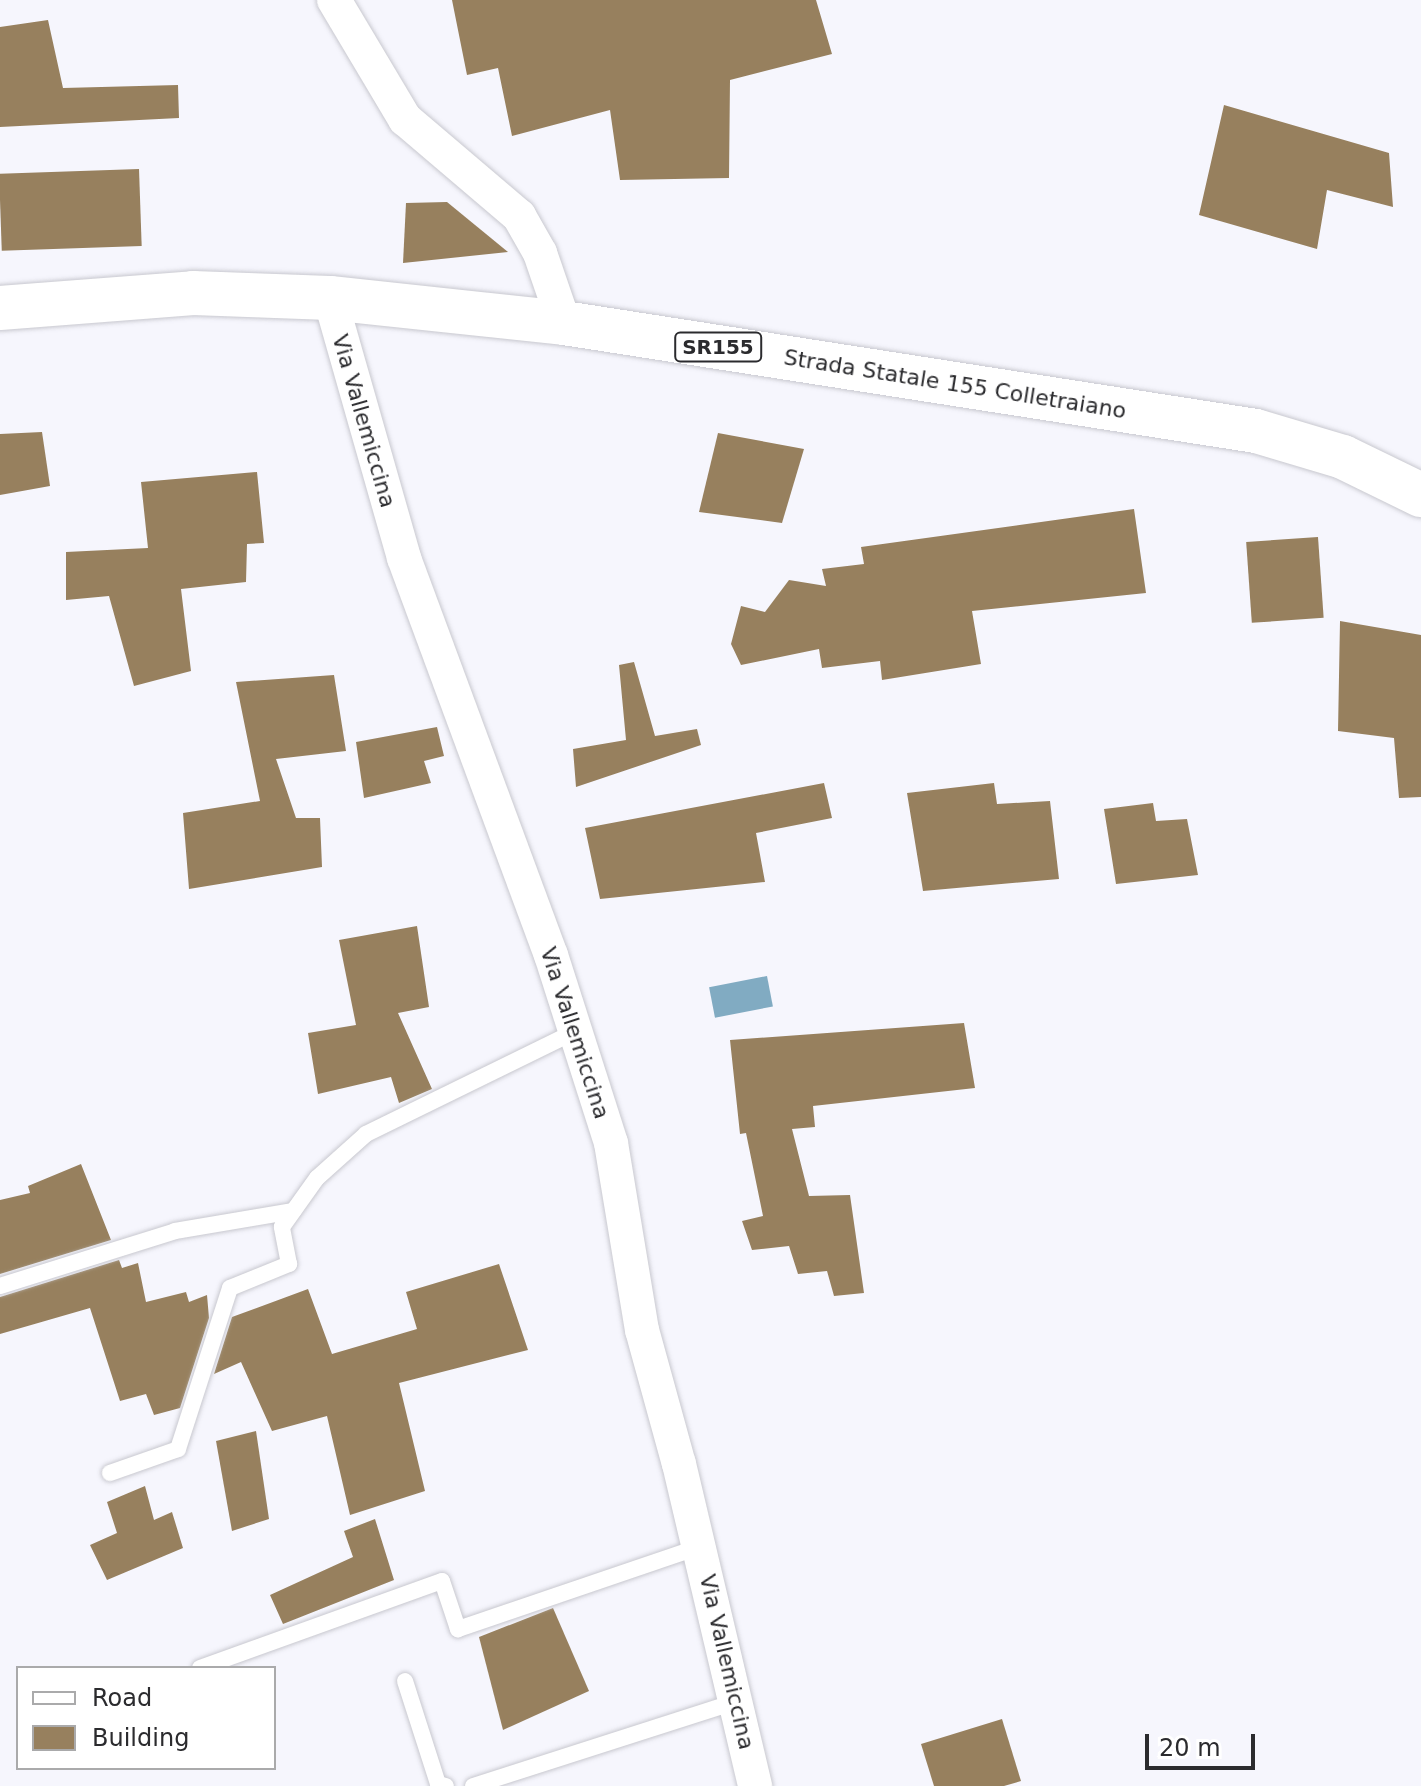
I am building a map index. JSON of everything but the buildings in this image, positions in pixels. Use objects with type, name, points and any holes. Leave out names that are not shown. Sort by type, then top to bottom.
[{"type":"main road","name":"Strada Statale 155 Colletraiano","points":[[0,308],[193,293],[330,298],[564,323],[1256,431],[1343,457],[1421,495]]},
{"type":"street","points":[[334,0],[405,119],[519,216],[540,253],[564,323]]},
{"type":"street","name":"Via Vallemiccina","points":[[330,298],[404,558],[576,1031],[611,1143],[642,1330],[699,1547],[755,1786]]},
{"type":"lane","points":[[110,1473],[178,1449],[230,1288],[289,1264],[282,1227],[317,1178],[366,1134],[576,1031]]},
{"type":"lane","points":[[0,1286],[175,1231],[293,1211]]},
{"type":"lane","points":[[206,1666],[442,1581],[458,1629],[699,1547]]},
{"type":"lane","points":[[405,1681],[438,1784],[446,1786]]},
{"type":"lane","points":[[473,1786],[737,1701]]},
{"type":"water","points":[[767,976],[773,1006],[715,1018],[709,987]]}]
